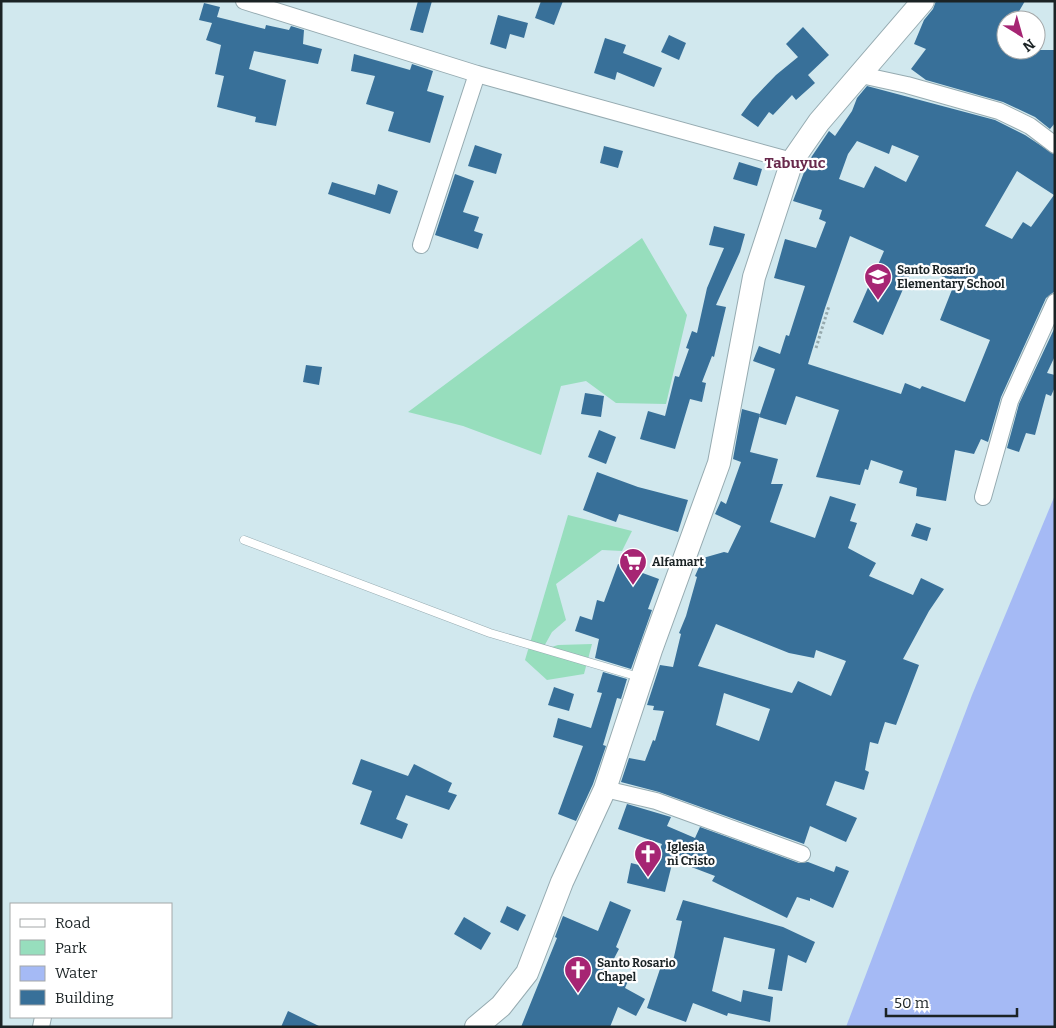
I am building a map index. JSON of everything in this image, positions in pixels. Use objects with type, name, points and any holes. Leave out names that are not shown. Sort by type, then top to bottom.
[{"type":"street","points":[[244,1],[477,74],[792,162]]},
{"type":"street","points":[[476,1027],[501,1006],[527,973],[562,882],[605,789],[641,678],[719,463],[754,277],[792,162],[818,122],[861,75],[923,1]]},
{"type":"street","points":[[421,245],[477,74]]},
{"type":"street","points":[[861,75],[907,85],[999,111],[1030,126],[1055,144]]},
{"type":"street","points":[[983,497],[1010,401],[1055,302]]},
{"type":"street","points":[[605,789],[656,800],[802,854]]},
{"type":"lane","points":[[244,540],[490,633],[641,678]]},
{"type":"path","points":[[816,348],[829,306]]},
{"type":"green space","points":[[642,238],[687,315],[666,404],[616,403],[586,381],[561,386],[541,455],[463,426],[408,412]]},
{"type":"green space","points":[[568,515],[632,531],[622,551],[602,550],[556,584],[566,620],[552,632],[542,650],[558,645],[592,644],[584,674],[547,680],[525,660]]},
{"type":"water","points":[[1055,495],[1055,1027],[846,1027],[972,695]]},
{"type":"building","points":[[418,1],[432,1],[423,33],[410,30]]},
{"type":"building","points":[[541,1],[563,1],[554,25],[535,18]]},
{"type":"building","points":[[936,1],[1025,1],[1020,10],[996,10],[996,60],[1046,60],[1046,50],[1055,50],[1055,123],[1050,129],[1035,117],[1003,102],[926,80],[911,69],[926,49],[914,44],[924,20],[933,9]]},
{"type":"building","points":[[204,3],[220,7],[217,17],[265,29],[266,25],[289,30],[291,26],[304,30],[303,44],[322,49],[318,64],[254,51],[249,69],[286,80],[276,126],[255,122],[256,117],[217,107],[224,76],[215,74],[221,45],[206,40],[212,23],[199,20]]},
{"type":"building","points":[[498,15],[528,23],[524,38],[510,34],[506,49],[490,44]]},
{"type":"building","points":[[803,27],[829,55],[808,75],[815,83],[796,100],[792,95],[773,115],[769,112],[758,127],[741,115],[752,100],[776,75],[798,57],[786,44]]},
{"type":"building","points":[[669,35],[686,43],[679,60],[661,52]]},
{"type":"building","points":[[605,38],[626,45],[623,53],[662,68],[654,87],[617,72],[615,80],[594,73]]},
{"type":"building","points":[[354,54],[410,70],[412,64],[433,71],[427,91],[444,96],[430,143],[388,131],[394,112],[366,104],[375,76],[351,71]]},
{"type":"building","points":[[867,86],[995,120],[1025,135],[1055,155],[1055,291],[1046,298],[1001,397],[988,442],[981,439],[974,454],[955,450],[946,501],[916,496],[917,488],[899,483],[903,471],[871,460],[868,470],[865,469],[860,485],[816,477],[839,410],[796,396],[786,425],[759,417],[775,369],[753,361],[759,346],[780,354],[786,335],[789,336],[805,286],[774,278],[785,239],[816,248],[826,222],[819,219],[822,210],[793,201],[808,162],[829,131],[835,136],[852,111],[857,98]],"holes":[[[857,141],[889,154],[892,145],[919,156],[906,182],[875,166],[864,188],[839,179],[848,154]],[[1017,171],[1054,195],[1031,227],[1023,222],[1012,239],[985,226]],[[850,236],[884,251],[853,322],[883,335],[914,264],[955,282],[940,320],[990,340],[965,402],[922,386],[920,389],[905,383],[901,394],[808,364]]]},
{"type":"building","points":[[475,145],[502,154],[496,174],[468,166]]},
{"type":"building","points":[[604,146],[623,151],[618,168],[600,163]]},
{"type":"building","points":[[739,162],[762,169],[757,186],[733,179]]},
{"type":"building","points":[[455,174],[474,181],[463,212],[479,217],[474,231],[483,234],[478,249],[435,235]]},
{"type":"building","points":[[332,182],[375,195],[378,184],[398,191],[390,214],[328,194]]},
{"type":"building","points":[[714,226],[745,234],[740,252],[716,305],[726,307],[714,357],[712,356],[702,382],[706,383],[702,402],[690,399],[675,449],[640,439],[648,411],[665,416],[675,376],[679,377],[689,349],[686,348],[692,331],[697,333],[707,288],[724,248],[709,245]]},
{"type":"building","points":[[1055,327],[1055,356],[1047,373],[1055,375],[1055,387],[1051,396],[1046,394],[1035,435],[1026,433],[1019,452],[1007,448],[1019,404]]},
{"type":"building","points":[[306,365],[322,367],[319,385],[303,382]]},
{"type":"building","points":[[585,393],[604,396],[601,417],[581,414]]},
{"type":"building","points":[[742,409],[760,414],[750,452],[778,459],[771,484],[783,484],[770,522],[815,538],[830,496],[856,504],[850,521],[857,523],[848,548],[876,563],[869,576],[913,595],[921,578],[944,589],[929,611],[903,659],[919,665],[896,725],[885,722],[878,744],[870,742],[865,770],[869,772],[864,790],[835,781],[826,805],[857,818],[846,842],[810,826],[804,844],[659,792],[621,782],[629,758],[645,761],[653,740],[655,741],[664,711],[653,710],[654,706],[647,705],[660,665],[673,667],[681,634],[679,633],[697,577],[695,576],[703,558],[724,552],[728,553],[741,526],[715,514],[721,501],[726,504],[741,462],[733,459]],"holes":[[[716,624],[789,653],[814,658],[816,650],[846,661],[831,696],[798,681],[792,693],[698,666]],[[724,693],[770,709],[759,741],[716,725]]]},
{"type":"building","points":[[599,430],[616,437],[606,464],[588,457]]},
{"type":"building","points":[[597,472],[638,487],[688,500],[678,532],[619,514],[616,522],[583,510]]},
{"type":"building","points":[[916,523],[931,528],[927,541],[911,536]]},
{"type":"building","points":[[618,564],[659,579],[648,609],[652,610],[631,669],[595,658],[599,639],[575,631],[580,616],[592,620],[597,600],[604,602]]},
{"type":"building","points":[[603,672],[627,679],[621,699],[617,698],[603,745],[606,746],[593,784],[576,821],[558,814],[583,746],[553,737],[558,718],[591,728],[602,693],[597,692]]},
{"type":"building","points":[[554,687],[574,694],[569,711],[548,705]]},
{"type":"building","points":[[361,759],[408,776],[414,764],[452,783],[448,792],[457,795],[449,810],[406,795],[396,819],[408,824],[402,839],[360,824],[372,791],[352,784]]},
{"type":"building","points":[[627,804],[671,817],[667,826],[695,838],[700,827],[799,863],[808,862],[834,872],[836,866],[849,871],[833,908],[810,898],[810,901],[797,897],[787,918],[712,881],[715,876],[673,860],[665,892],[627,883],[631,863],[651,868],[662,844],[618,829]]},
{"type":"building","points":[[683,900],[783,927],[815,942],[806,963],[788,955],[782,991],[768,989],[775,949],[724,937],[712,991],[741,1002],[743,990],[773,997],[770,1022],[728,1013],[727,1016],[693,1003],[686,1022],[647,1008],[661,966],[671,970],[682,921],[676,920]]},
{"type":"building","points":[[610,901],[631,910],[616,947],[619,949],[607,972],[628,981],[625,988],[645,999],[636,1016],[618,1007],[610,1027],[521,1027],[557,938],[555,937],[563,916],[598,931]]},
{"type":"building","points":[[507,906],[526,915],[518,931],[500,922]]},
{"type":"building","points":[[464,917],[491,933],[481,950],[454,934]]},
{"type":"building","points":[[288,1011],[321,1027],[281,1027]]},
{"type":"place","name":"Santo Rosario Elementary School","points":[[878,301]]},
{"type":"place","name":"Alfamart","points":[[633,586]]},
{"type":"place","name":"Iglesia ni Cristo","points":[[648,878]]},
{"type":"place","name":"Santo Rosario Chapel","points":[[578,994]]},
{"type":"district","name":"Tabuyuc","points":[[795,163]]}]
